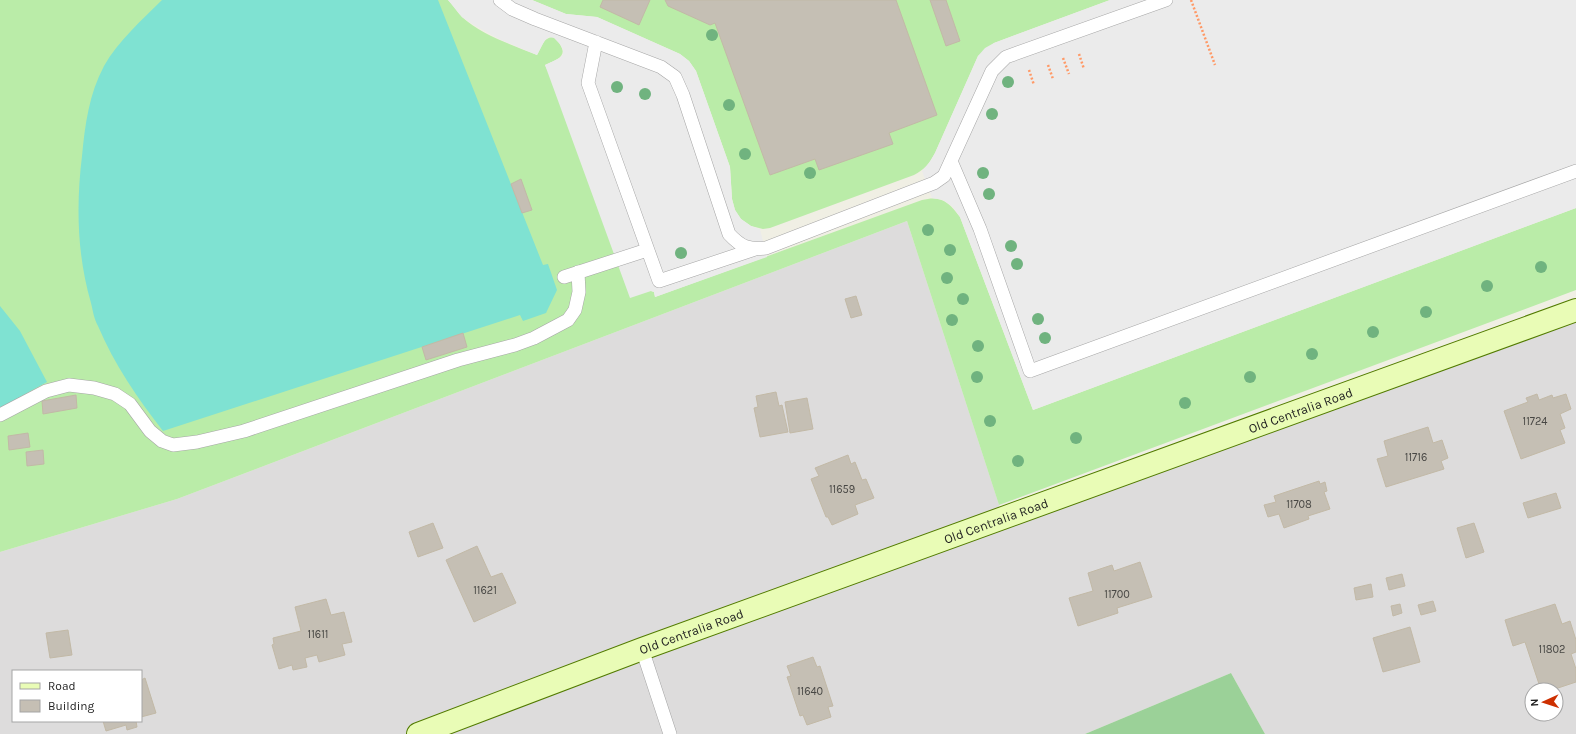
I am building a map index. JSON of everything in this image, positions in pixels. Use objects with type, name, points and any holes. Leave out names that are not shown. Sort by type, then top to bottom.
[{"type":"street","name":"Old Centralia Road","points":[[418,734],[642,649],[1576,310]]},
{"type":"lane","points":[[500,0],[512,9],[535,19],[661,67],[675,77],[683,95],[729,234],[739,245],[755,249]]},
{"type":"lane","points":[[596,42],[588,83],[659,281],[755,249],[766,248],[934,183],[944,176],[992,71],[1006,57],[1166,0]]},
{"type":"lane","points":[[951,161],[980,229],[1030,371],[1576,171]]},
{"type":"lane","points":[[564,277],[647,250]]},
{"type":"lane","points":[[0,414],[46,391],[69,385],[94,388],[115,394],[130,404],[150,431],[162,441],[173,445],[197,442],[244,431],[458,360],[515,345],[534,338],[568,320],[575,310],[579,292],[578,272]]},
{"type":"lane","points":[[642,649],[670,734]]},
{"type":"path","points":[[1191,0],[1215,65]]},
{"type":"shaded area","points":[[162,0],[438,0],[543,265],[548,264],[557,290],[546,313],[523,321],[520,315],[163,431],[136,394],[111,354],[96,321],[86,285],[80,248],[79,230],[80,174],[86,121],[91,99],[104,66],[116,48]]},
{"type":"shaded area","points":[[448,0],[532,0],[566,14],[597,17],[680,54],[689,61],[696,71],[730,167],[732,199],[735,210],[741,219],[751,226],[760,229],[767,257],[655,297],[654,292],[651,291],[630,298],[545,65],[560,58],[563,54],[560,44],[554,38],[549,37],[545,40],[537,55],[499,39],[474,25],[462,17]]},
{"type":"shaded area","points":[[1110,0],[1576,0],[1576,208],[1033,410],[960,217],[952,206],[943,200],[932,198],[922,171],[935,153],[978,56],[985,48],[994,43]]},
{"type":"shaded area","points":[[907,221],[1003,517],[1576,310],[1576,734],[1265,734],[1231,673],[1085,734],[0,734],[0,552],[177,499]]},
{"type":"shaded area","points":[[0,306],[20,331],[47,382],[0,408]]},
{"type":"green space","points":[[0,0],[448,0],[462,17],[479,29],[498,39],[537,55],[545,41],[550,37],[554,37],[562,48],[562,55],[560,58],[545,65],[651,291],[654,292],[655,297],[922,200],[934,198],[939,199],[952,207],[960,217],[1033,410],[1576,208],[1576,290],[999,505],[907,221],[177,499],[0,552]]},
{"type":"green space","points":[[532,0],[1110,0],[994,43],[978,56],[935,153],[926,166],[918,173],[770,228],[763,229],[751,226],[741,219],[735,210],[732,199],[730,167],[696,71],[689,61],[680,54],[597,17],[566,14]]},
{"type":"green space","points":[[1231,673],[1265,734],[1085,734]]},
{"type":"building","points":[[603,0],[650,0],[639,25],[600,7]]},
{"type":"building","points":[[665,0],[896,0],[937,115],[889,133],[893,144],[819,170],[815,159],[770,175],[715,23],[710,25],[668,6]]},
{"type":"building","points":[[930,0],[946,0],[960,41],[946,46]]},
{"type":"building","points":[[521,179],[532,210],[522,213],[511,184]]},
{"type":"building","points":[[856,296],[862,315],[851,318],[845,299]]},
{"type":"building","points":[[463,333],[467,347],[426,360],[422,347]]},
{"type":"building","points":[[776,392],[779,406],[782,405],[788,432],[760,437],[754,408],[758,407],[756,396]]},
{"type":"building","points":[[1537,394],[1539,400],[1552,395],[1553,398],[1566,394],[1571,409],[1560,414],[1565,428],[1560,430],[1565,443],[1521,459],[1504,411],[1528,402],[1526,398]]},
{"type":"building","points":[[76,395],[77,408],[43,414],[42,401]]},
{"type":"building","points":[[807,398],[813,429],[790,433],[785,402]]},
{"type":"building","points":[[1428,427],[1433,443],[1442,440],[1448,458],[1441,461],[1444,469],[1386,487],[1377,459],[1388,456],[1384,441]]},
{"type":"building","points":[[28,433],[30,447],[9,450],[8,436]]},
{"type":"building","points":[[43,450],[44,464],[27,466],[26,452]]},
{"type":"building","points":[[848,455],[851,464],[855,462],[862,480],[866,479],[874,498],[855,505],[858,514],[832,525],[828,517],[826,517],[811,479],[819,476],[815,468]]},
{"type":"building","points":[[1319,481],[1320,484],[1325,482],[1327,491],[1324,492],[1330,509],[1308,516],[1309,519],[1284,528],[1279,514],[1268,517],[1264,505],[1276,502],[1274,496]]},
{"type":"building","points":[[1556,493],[1561,508],[1528,518],[1523,503]]},
{"type":"building","points":[[433,523],[443,548],[418,557],[409,532]]},
{"type":"building","points":[[1474,523],[1484,552],[1466,558],[1457,528]]},
{"type":"building","points":[[477,546],[491,577],[502,573],[516,603],[474,622],[446,560]]},
{"type":"building","points":[[1140,562],[1152,597],[1117,608],[1118,613],[1078,626],[1069,598],[1093,591],[1088,573],[1112,565],[1114,571]]},
{"type":"building","points":[[1402,574],[1405,586],[1389,590],[1386,578]]},
{"type":"building","points":[[1371,584],[1373,597],[1356,600],[1354,588]]},
{"type":"building","points":[[326,599],[331,615],[344,612],[352,642],[342,644],[345,655],[319,662],[317,655],[305,658],[307,667],[293,670],[292,665],[279,669],[272,645],[274,644],[273,638],[301,631],[295,607]]},
{"type":"building","points":[[1433,601],[1436,611],[1421,615],[1418,605]]},
{"type":"building","points":[[1400,604],[1402,613],[1393,616],[1391,606]]},
{"type":"building","points":[[1555,604],[1562,624],[1570,621],[1576,640],[1576,652],[1571,654],[1576,669],[1576,682],[1564,686],[1564,682],[1538,682],[1525,642],[1513,646],[1505,620]]},
{"type":"building","points":[[1410,627],[1420,662],[1383,672],[1373,638]]},
{"type":"building","points":[[68,630],[72,655],[50,658],[46,633]]},
{"type":"building","points":[[813,657],[817,667],[820,666],[833,706],[828,707],[831,717],[807,725],[803,715],[800,716],[787,677],[791,676],[787,666]]},
{"type":"building","points":[[145,678],[156,713],[142,717],[142,680]]},
{"type":"building","points":[[103,722],[136,722],[137,727],[127,730],[126,725],[106,731]]}]
